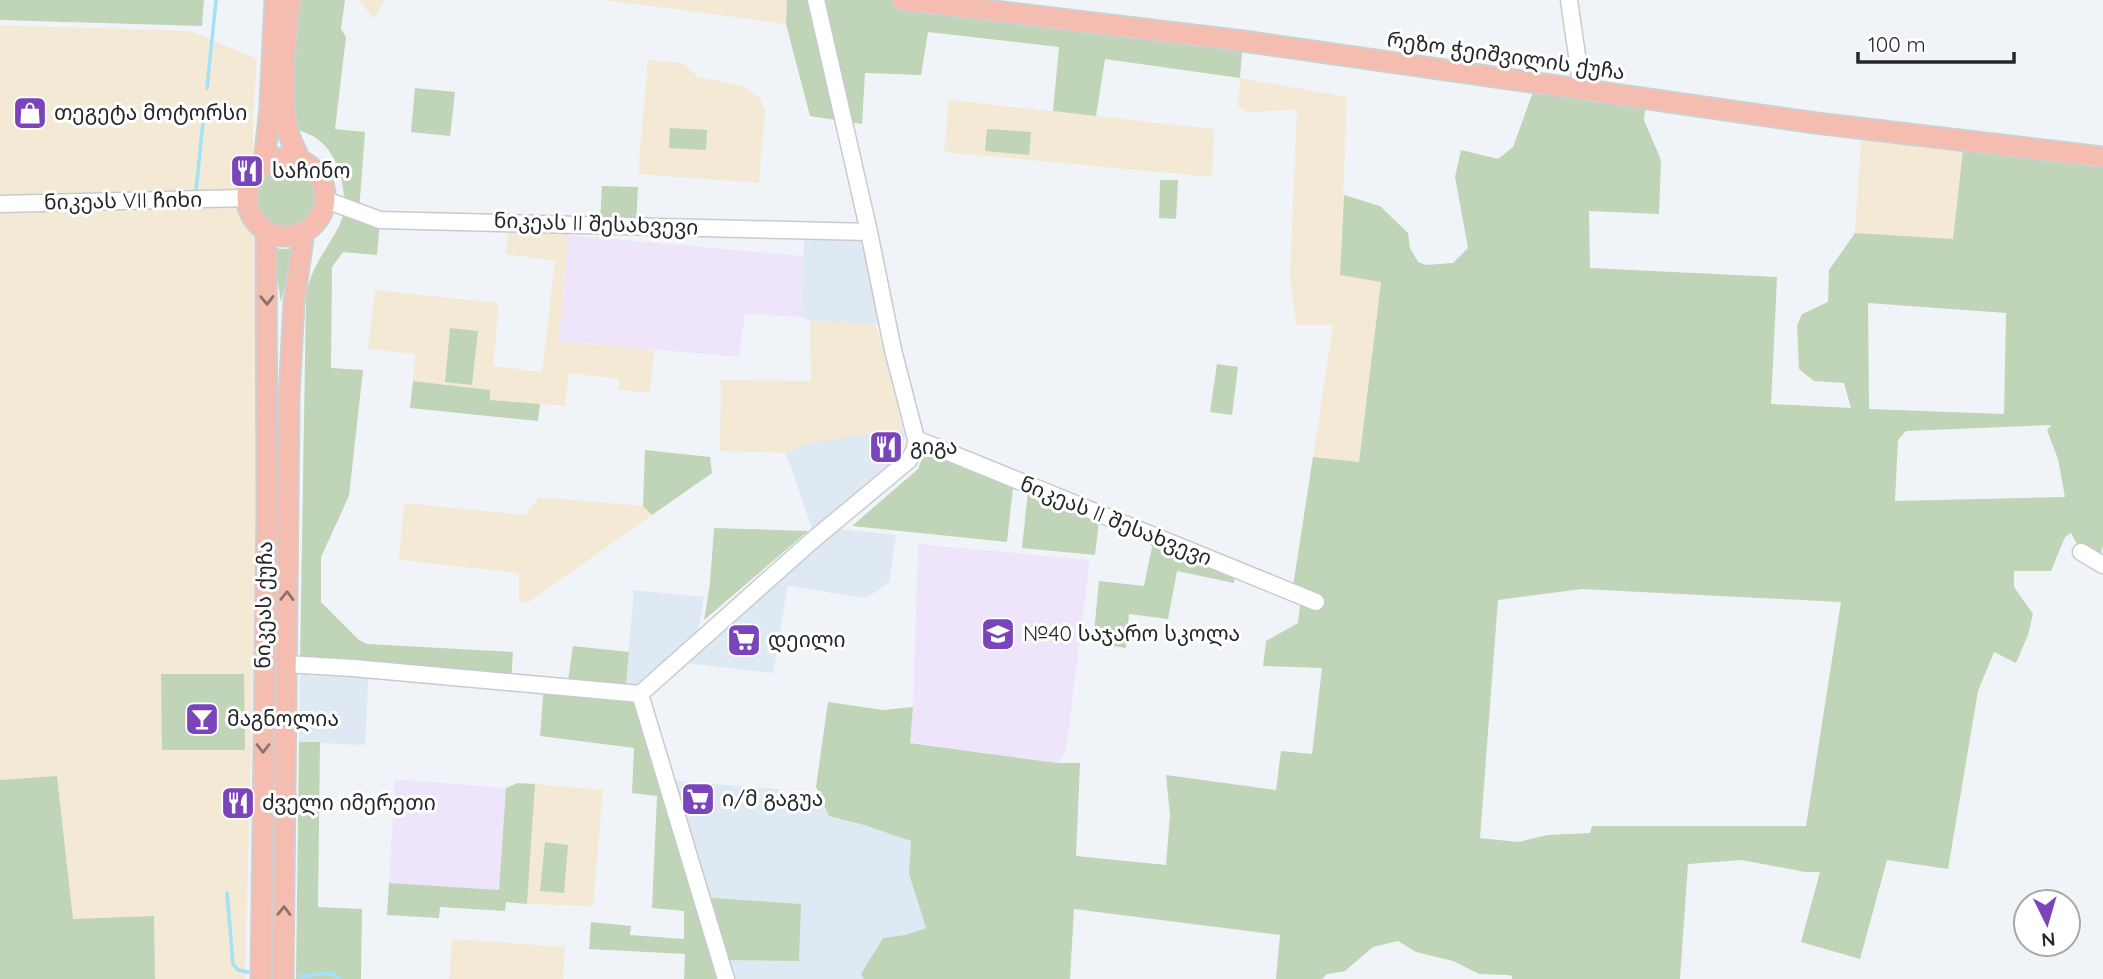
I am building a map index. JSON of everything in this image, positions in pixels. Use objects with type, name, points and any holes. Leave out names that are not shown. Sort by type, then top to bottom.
[{"type":"main road","points":[[264,164],[271,107],[275,0]]},
{"type":"main road","points":[[290,0],[285,50],[285,103],[289,134],[300,160]]},
{"type":"main road","name":"რეზო ჭეიშვილის ქუჩა","points":[[903,0],[1230,40],[1816,123],[2103,157]]},
{"type":"main road","points":[[304,232],[293,236],[279,236],[266,232],[256,223],[248,211],[246,198],[248,184],[255,172],[276,159],[288,157],[300,160],[311,166],[320,176],[325,187],[326,200]]},
{"type":"main road","name":"ნიკეას ქუჩა","points":[[283,979],[289,398],[293,302],[304,232],[323,212],[326,200]]},
{"type":"main road","name":"ნიკეას ქუჩა","points":[[261,979],[267,498],[266,232]]},
{"type":"street","points":[[286,664],[640,694],[814,539],[909,460],[915,449],[916,439],[892,350],[869,232],[816,0]]},
{"type":"street","points":[[1569,0],[1582,90]]},
{"type":"street","name":"ნიკეას VII ჩიხი","points":[[0,204],[246,198]]},
{"type":"street","name":"ნიკეას II შესახვევი","points":[[326,200],[380,219],[869,232]]},
{"type":"street","name":"ნიკეას II შესახვევი","points":[[916,439],[1316,602]]},
{"type":"street","points":[[2081,552],[2103,565]]},
{"type":"street","points":[[640,694],[726,979]]},
{"type":"shaded area","points":[[359,0],[385,0],[374,19]]},
{"type":"shaded area","points":[[601,0],[787,0],[786,24],[690,11]]},
{"type":"shaded area","points":[[0,25],[191,31],[257,59],[253,112],[256,555],[245,979],[155,979],[154,916],[73,919],[57,776],[0,780]]},
{"type":"shaded area","points":[[648,60],[683,63],[698,77],[743,86],[759,97],[765,110],[759,183],[638,174]]},
{"type":"shaded area","points":[[1240,78],[1347,97],[1340,275],[1381,281],[1359,462],[1313,457],[1333,325],[1296,325],[1290,276],[1297,110],[1247,112],[1238,106]]},
{"type":"shaded area","points":[[949,100],[1214,129],[1212,177],[944,152]]},
{"type":"shaded area","points":[[1862,128],[1964,141],[1953,239],[1855,233]]},
{"type":"shaded area","points":[[509,222],[572,223],[568,235],[559,341],[654,350],[650,393],[619,390],[619,379],[569,373],[565,406],[489,400],[490,390],[413,381],[415,354],[368,349],[375,290],[499,303],[493,366],[542,372],[555,261],[506,254]]},
{"type":"shaded area","points":[[869,232],[887,324],[810,321],[801,317],[804,241]]},
{"type":"shaded area","points":[[568,235],[803,256],[801,317],[745,314],[739,357],[559,341]]},
{"type":"shaded area","points":[[810,321],[876,324],[903,429],[808,443],[786,453],[720,451],[721,380],[811,381]]},
{"type":"shaded area","points":[[903,429],[905,438],[898,458],[812,529],[786,453],[808,443]]},
{"type":"shaded area","points":[[539,497],[643,506],[652,515],[529,602],[519,602],[519,573],[399,560],[404,503],[525,515]]},
{"type":"shaded area","points":[[829,528],[896,535],[889,582],[867,598],[788,586],[773,673],[676,662],[640,694],[625,692],[634,590],[704,597],[696,643]]},
{"type":"shaded area","name":"№40 საჯარო სკოლა","points":[[918,544],[1090,560],[1066,752],[1057,763],[909,742],[913,707]]},
{"type":"shaded area","points":[[300,665],[369,669],[365,745],[299,742]]},
{"type":"shaded area","points":[[395,779],[506,788],[499,890],[389,883]]},
{"type":"shaded area","points":[[666,780],[778,789],[794,808],[820,796],[829,816],[911,841],[909,874],[926,928],[883,938],[861,974],[864,979],[726,979],[720,960],[801,904],[701,897]]},
{"type":"shaded area","points":[[535,784],[603,790],[593,906],[527,904]]},
{"type":"shaded area","points":[[452,939],[565,947],[563,979],[449,979]]},
{"type":"green space","points":[[0,0],[204,0],[202,26],[0,20]]},
{"type":"green space","points":[[290,0],[345,0],[341,29],[346,37],[335,129],[365,132],[359,212],[380,220],[377,255],[343,252],[332,267],[331,368],[363,370],[349,496],[321,557],[321,602],[359,640],[367,644],[513,652],[511,682],[300,665],[306,298],[315,268],[340,224],[344,193],[339,170],[329,150],[316,138],[293,128]]},
{"type":"green space","points":[[787,0],[903,0],[1243,41],[1240,78],[1105,59],[1096,116],[1053,111],[1059,47],[928,32],[921,75],[865,73],[862,124],[810,116],[786,24]]},
{"type":"green space","points":[[1536,84],[1646,98],[1644,120],[1661,160],[1659,214],[1589,211],[1590,268],[1777,277],[1771,404],[1851,408],[1844,383],[1814,381],[1799,369],[1797,326],[1802,314],[1828,302],[1829,270],[1855,233],[1953,239],[1964,141],[2103,157],[2103,546],[2098,562],[2081,552],[2071,533],[2065,537],[2051,571],[2014,571],[2014,587],[2033,614],[2028,635],[2016,663],[1994,652],[1978,691],[1948,869],[1887,860],[1860,959],[1801,942],[1820,872],[1805,872],[1742,860],[1688,864],[1680,979],[1512,979],[1512,976],[1508,975],[1479,974],[1453,961],[1416,952],[1398,941],[1373,947],[1345,971],[1327,974],[1322,979],[1276,979],[1280,935],[1074,909],[1070,979],[864,979],[861,974],[883,938],[926,928],[909,874],[911,841],[829,816],[816,787],[828,702],[883,710],[913,707],[910,743],[1057,763],[1080,763],[1076,856],[1166,865],[1170,815],[1166,775],[1276,790],[1281,751],[1312,754],[1322,668],[1263,666],[1266,641],[1298,623],[1301,597],[1292,593],[1313,457],[1359,462],[1381,282],[1340,275],[1344,195],[1380,206],[1408,233],[1410,248],[1418,262],[1426,265],[1453,263],[1468,248],[1455,177],[1461,150],[1498,159],[1513,147]],"holes":[[[1868,303],[2006,313],[2004,414],[1869,409]],[[2052,425],[2047,430],[2058,459],[2065,497],[1895,501],[1898,440],[1906,431]],[[1582,589],[1841,602],[1806,826],[1592,826],[1590,833],[1548,835],[1518,842],[1480,838],[1498,600]]]},
{"type":"green space","points":[[415,88],[455,92],[450,136],[411,132]]},
{"type":"green space","points":[[670,128],[707,130],[706,150],[669,148]]},
{"type":"green space","points":[[987,129],[1031,132],[1029,155],[985,151]]},
{"type":"green space","points":[[286,167],[308,176],[317,198],[308,220],[286,229],[264,220],[255,198],[264,176]]},
{"type":"green space","points":[[1160,180],[1178,180],[1176,219],[1159,218]]},
{"type":"green space","points":[[602,186],[638,187],[636,225],[600,224]]},
{"type":"green space","points":[[272,246],[280,249],[298,248],[281,302]]},
{"type":"green space","points":[[450,328],[478,331],[472,385],[445,382]]},
{"type":"green space","points":[[1217,364],[1238,367],[1232,415],[1210,412]]},
{"type":"green space","points":[[413,381],[490,390],[490,400],[540,404],[538,421],[410,408]]},
{"type":"green space","points":[[645,450],[710,457],[712,473],[652,515],[643,506]]},
{"type":"green space","points":[[925,451],[1013,488],[1007,542],[852,526],[918,469]]},
{"type":"green space","points":[[1028,491],[1099,520],[1095,555],[1022,548]]},
{"type":"green space","points":[[714,528],[808,531],[704,620]]},
{"type":"green space","points":[[1154,537],[1236,570],[1234,583],[1177,571],[1168,619],[1129,614],[1126,648],[1093,643],[1099,581],[1144,586]]},
{"type":"green space","points":[[573,646],[629,652],[625,692],[640,694],[701,897],[801,904],[799,961],[721,960],[726,979],[684,979],[685,954],[589,949],[591,922],[631,926],[630,935],[684,939],[684,911],[652,908],[657,796],[632,793],[634,748],[540,736],[544,685],[567,687]]},
{"type":"green space","points":[[161,674],[244,674],[245,750],[162,750]]},
{"type":"green space","points":[[299,742],[320,742],[318,907],[362,909],[361,979],[296,979]]},
{"type":"green space","points":[[57,776],[73,919],[154,916],[155,979],[0,979],[0,780]]},
{"type":"green space","points":[[518,783],[535,784],[527,904],[506,902],[505,911],[440,907],[439,918],[387,915],[389,883],[499,890],[506,788]]},
{"type":"green space","points":[[545,842],[568,845],[564,893],[540,891]]},
{"type":"waterway","points":[[207,88],[216,0]]},
{"type":"waterway","points":[[196,191],[204,112]]},
{"type":"waterway","points":[[227,893],[233,964],[238,970],[248,972]]},
{"type":"waterway","points":[[299,976],[334,974],[339,979]]},
{"type":"place","name":"თეგეტა მოტორსი","points":[[30,113]]},
{"type":"place","name":"საჩინო","points":[[247,171]]},
{"type":"place","name":"გიგა","points":[[886,447]]},
{"type":"place","name":"№40 საჯარო სკოლა","points":[[998,634]]},
{"type":"place","name":"დეილი","points":[[744,640]]},
{"type":"place","name":"მაგნოლია","points":[[202,719]]},
{"type":"place","name":"ი/მ გაგუა","points":[[698,799]]},
{"type":"place","name":"ძველი იმერეთი","points":[[238,803]]}]
